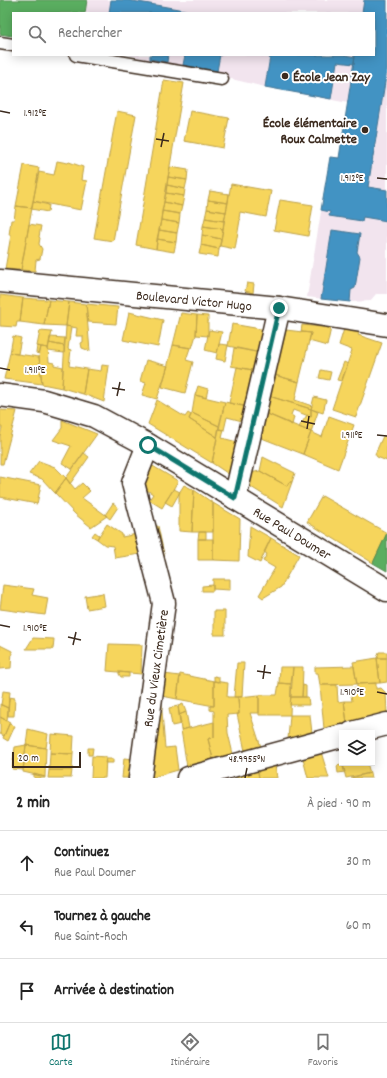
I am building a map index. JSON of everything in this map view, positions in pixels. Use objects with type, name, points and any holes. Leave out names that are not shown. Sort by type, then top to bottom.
[{"type":"street","name":"Boulevard Victor Hugo","points":[[0,281],[279,308],[387,324]]},
{"type":"street","points":[[235,498],[279,308]]},
{"type":"street","name":"Rue Paul Doumer","points":[[0,395],[44,401],[94,416],[148,445],[387,590]]},
{"type":"street","name":"Rue du Vieux Cimetière","points":[[140,778],[164,603],[133,483],[148,445]]},
{"type":"street","points":[[364,730],[387,724]]},
{"type":"street","points":[[188,778],[339,737]]},
{"type":"lane","points":[[0,43],[12,45]]},
{"type":"lane","points":[[82,56],[222,79]]},
{"type":"shaded area","name":"École élémentaire Roux Calmette","points":[[87,0],[387,0],[387,294],[376,294],[370,301],[349,302],[307,297],[330,157],[339,158],[348,103],[265,87],[133,56],[375,56],[375,12],[85,12]]},
{"type":"building: Logements","points":[[164,80],[184,83],[156,249],[136,245]]},
{"type":"building: Logements","points":[[117,111],[136,115],[113,241],[94,238]]},
{"type":"building: Logements","points":[[190,111],[229,118],[223,148],[184,141]]},
{"type":"building: Logements","points":[[57,161],[69,162],[83,167],[81,180],[87,181],[81,210],[33,201],[39,172],[54,175]]},
{"type":"building: Logements","points":[[24,165],[39,168],[32,208],[16,206]]},
{"type":"building: Logements","points":[[170,167],[188,170],[187,180],[168,177]]},
{"type":"building: Logements","points":[[168,177],[187,180],[185,189],[167,185]]},
{"type":"building: Logements","points":[[231,184],[271,191],[266,217],[240,212],[235,249],[220,246]]},
{"type":"building: Logements","points":[[167,185],[185,189],[184,196],[166,193]]},
{"type":"building: Logements","points":[[210,191],[229,194],[228,203],[208,200]]},
{"type":"building: Logements","points":[[166,193],[184,196],[182,206],[164,202]]},
{"type":"building: Logements","points":[[208,200],[228,203],[226,212],[207,209]]},
{"type":"building: Logements","points":[[280,200],[313,205],[308,236],[274,230]]},
{"type":"building: Logements","points":[[33,201],[49,205],[48,212],[31,209]]},
{"type":"building: Logements","points":[[164,202],[182,206],[180,214],[162,211]]},
{"type":"building: Logements","points":[[16,206],[32,208],[21,270],[5,269],[11,235],[9,235],[11,220],[14,220]]},
{"type":"building: Logements","points":[[207,209],[226,212],[224,221],[205,218]]},
{"type":"building: Logements","points":[[162,211],[180,214],[179,223],[161,220]]},
{"type":"building: Logements","points":[[205,218],[224,221],[223,229],[203,226]]},
{"type":"building: Logements","points":[[161,220],[179,223],[177,233],[159,230]]},
{"type":"building: Logements","points":[[29,224],[41,226],[39,244],[42,249],[40,259],[36,260],[35,271],[21,270]]},
{"type":"building: Logements","points":[[203,226],[223,229],[221,239],[202,235]]},
{"type":"building: Logements","points":[[159,230],[177,233],[176,242],[157,239]]},
{"type":"building: Logements","points":[[202,235],[221,239],[219,249],[201,245]]},
{"type":"building: Logements","points":[[157,239],[176,242],[174,252],[156,249]]},
{"type":"building: Logements","points":[[201,245],[219,249],[218,257],[199,254]]},
{"type":"building: Logements","points":[[247,283],[254,284],[253,293],[245,291]]},
{"type":"building: Logements","points":[[0,295],[23,298],[20,322],[17,322],[16,327],[0,326]]},
{"type":"building: Logements","points":[[23,298],[49,300],[44,325],[20,322]]},
{"type":"building: Logements","points":[[49,300],[69,302],[66,326],[44,325]]},
{"type":"building: Logements","points":[[69,302],[86,304],[90,351],[82,348],[81,343],[83,342],[83,336],[76,336],[77,328],[66,326]]},
{"type":"building: Logements","points":[[86,304],[118,307],[116,324],[88,322]]},
{"type":"building: Logements","points":[[129,312],[163,320],[158,347],[123,340]]},
{"type":"building: Logements","points":[[181,313],[197,315],[196,335],[192,348],[173,345]]},
{"type":"building: Logements","points":[[197,315],[208,316],[208,336],[196,335]]},
{"type":"building: Logements","points":[[232,324],[266,330],[261,353],[228,346]]},
{"type":"building: Logements","points":[[302,325],[331,328],[327,346],[309,341],[311,333],[301,332]]},
{"type":"building: Logements","points":[[66,326],[71,327],[68,349],[71,350],[69,366],[87,369],[83,394],[62,388]]},
{"type":"building: Logements","points":[[344,329],[360,331],[358,335],[382,343],[356,417],[332,409],[352,350],[339,345]]},
{"type":"building: Logements","points":[[209,330],[222,332],[217,353],[205,350]]},
{"type":"building: Logements","points":[[286,330],[311,333],[299,382],[275,375]]},
{"type":"building: Logements","points":[[40,331],[52,332],[48,348],[37,346]]},
{"type":"building: Logements","points":[[13,336],[21,338],[18,354],[10,353]]},
{"type":"building: Logements","points":[[50,337],[65,338],[64,346],[49,343]]},
{"type":"building: Logements","points":[[49,343],[64,346],[64,353],[48,351]]},
{"type":"building: Logements","points":[[219,344],[228,345],[225,361],[216,359]]},
{"type":"building: Logements","points":[[173,345],[190,348],[186,360],[193,362],[185,393],[162,387]]},
{"type":"building: Logements","points":[[37,346],[41,347],[39,354],[36,353]]},
{"type":"building: Logements","points":[[41,347],[48,348],[49,362],[63,367],[62,388],[42,384],[39,357]]},
{"type":"building: Logements","points":[[234,348],[261,353],[258,371],[231,366]]},
{"type":"building: Logements","points":[[10,353],[39,357],[42,384],[4,379]]},
{"type":"building: Logements","points":[[146,360],[168,366],[157,399],[142,395],[146,383],[140,381]]},
{"type":"building: Logements","points":[[344,362],[348,364],[342,381],[337,380]]},
{"type":"building: Logements","points":[[102,365],[109,366],[104,402],[83,394],[87,369],[101,371]]},
{"type":"building: Logements","points":[[237,367],[258,371],[251,408],[229,403]]},
{"type":"building: Logements","points":[[321,370],[331,372],[329,380],[319,378]]},
{"type":"building: Logements","points":[[274,375],[299,382],[295,400],[312,406],[311,409],[269,396]]},
{"type":"building: Logements","points":[[198,386],[208,389],[206,398],[195,395]]},
{"type":"building: Logements","points":[[195,395],[225,402],[219,426],[192,413]]},
{"type":"building: Logements","points":[[269,396],[311,409],[311,417],[293,410],[291,415],[294,417],[292,425],[265,413]]},
{"type":"building: Logements","points":[[314,397],[326,400],[323,413],[311,409]]},
{"type":"building: Logements","points":[[157,400],[185,417],[188,413],[191,415],[189,419],[217,437],[212,463],[148,424]]},
{"type":"building: Logements","points":[[225,402],[249,407],[246,422],[227,417],[224,430],[219,429]]},
{"type":"building: Logements","points":[[311,409],[318,412],[311,432],[299,427],[307,415],[311,417]]},
{"type":"building: Logements","points":[[0,410],[17,411],[3,464],[0,464],[0,436],[2,427],[0,427]]},
{"type":"building: Logements","points":[[192,413],[219,426],[217,437],[189,419]]},
{"type":"building: Logements","points":[[265,413],[311,432],[303,454],[259,437]]},
{"type":"building: Logements","points":[[329,416],[354,425],[338,469],[303,454],[311,432],[322,437]]},
{"type":"building: Logements","points":[[62,420],[97,434],[72,469],[62,463],[71,446],[53,440],[62,428]]},
{"type":"building: Logements","points":[[219,429],[224,430],[222,438],[241,443],[230,475],[212,463]]},
{"type":"building: Logements","points":[[383,436],[387,437],[387,461],[377,457],[375,454]]},
{"type":"building: Logements","points":[[84,453],[89,457],[70,484],[66,478]]},
{"type":"building: Logements","points":[[263,457],[295,473],[292,482],[289,482],[287,486],[260,471]]},
{"type":"building: Logements","points":[[39,461],[55,467],[66,478],[55,493],[42,479],[29,474]]},
{"type":"building: Logements","points":[[151,465],[178,481],[162,508],[149,500],[153,494],[139,485]]},
{"type":"building: Logements","points":[[260,471],[287,486],[289,482],[292,482],[283,507],[251,487],[249,479],[250,473]]},
{"type":"building: Logements","points":[[0,477],[41,485],[37,504],[0,497]]},
{"type":"building: Logements","points":[[66,478],[75,489],[82,483],[90,491],[82,498],[107,516],[91,527],[75,514],[55,493]]},
{"type":"building: Logements","points":[[184,485],[194,490],[192,532],[179,531],[179,493]]},
{"type":"building: Logements","points":[[174,489],[180,492],[172,506],[165,502]]},
{"type":"building: Logements","points":[[194,490],[213,503],[213,532],[192,532]]},
{"type":"building: Logements","points":[[322,496],[387,533],[373,563],[307,522]]},
{"type":"building: Logements","points":[[113,503],[118,507],[110,519],[105,515]]},
{"type":"building: Logements","points":[[213,503],[240,519],[239,561],[213,560]]},
{"type":"building: Logements","points":[[107,524],[122,534],[122,537],[137,534],[140,554],[115,558],[113,546],[105,545],[97,539]]},
{"type":"building: Logements","points":[[158,526],[165,559],[155,560],[148,528]]},
{"type":"building: Logements","points":[[250,526],[271,538],[260,563],[248,557]]},
{"type":"building: Logements","points":[[95,532],[99,535],[97,539],[92,536]]},
{"type":"building: Logements","points":[[199,532],[206,532],[206,539],[198,539]]},
{"type":"building: Logements","points":[[271,538],[299,555],[281,587],[263,598],[259,595],[275,568],[263,561],[267,554],[264,552]]},
{"type":"building: Logements","points":[[198,539],[213,539],[213,560],[198,560]]},
{"type":"building: Logements","points":[[213,579],[230,579],[230,590],[213,589]]},
{"type":"building: Logements","points":[[3,585],[34,589],[32,595],[48,598],[45,615],[0,609]]},
{"type":"building: Logements","points":[[213,585],[213,591],[202,591],[202,586]]},
{"type":"building: Logements","points":[[103,593],[105,606],[87,609],[85,596]]},
{"type":"building: Logements","points":[[214,611],[225,611],[225,635],[214,635]]},
{"type":"building: Logements","points":[[33,638],[54,639],[53,649],[26,649]]},
{"type":"building: Logements","points":[[109,644],[142,645],[141,674],[107,671]]},
{"type":"building: Logements","points":[[0,645],[12,651],[11,668],[0,669]]},
{"type":"building: Logements","points":[[379,652],[387,652],[387,658],[377,658]]},
{"type":"building: Logements","points":[[377,658],[387,658],[387,682],[380,683]]},
{"type":"building: Logements","points":[[377,658],[380,683],[357,684],[353,662]]},
{"type":"building: Logements","points":[[237,663],[244,663],[242,697],[234,697]]},
{"type":"building: Logements","points":[[354,666],[357,684],[320,685],[318,673],[315,673],[315,667]]},
{"type":"building: Logements","points":[[280,667],[293,667],[291,684],[279,683]]},
{"type":"building: Logements","points":[[293,667],[303,667],[302,697],[291,697]]},
{"type":"building: Logements","points":[[119,672],[129,673],[129,677],[121,677]]},
{"type":"building: Logements","points":[[156,673],[180,676],[177,699],[162,696],[162,712],[152,714]]},
{"type":"building: Logements","points":[[180,674],[214,681],[214,706],[177,699]]},
{"type":"building: Logements","points":[[214,676],[219,677],[219,682],[214,681]]},
{"type":"building: Logements","points":[[214,681],[228,683],[227,697],[238,697],[239,714],[227,715],[228,733],[233,754],[213,759],[208,739],[214,737],[214,711],[210,710],[210,706],[214,706]]},
{"type":"building: Logements","points":[[279,683],[291,684],[290,715],[259,715],[259,695],[277,695]]},
{"type":"building: Logements","points":[[376,683],[376,689],[381,688],[386,693],[387,712],[347,723],[344,701],[352,701],[350,689],[357,687],[357,684]]},
{"type":"building: Logements","points":[[303,685],[306,686],[306,697],[302,697]]},
{"type":"building: Logements","points":[[320,685],[337,685],[338,702],[344,701],[347,723],[324,729]]},
{"type":"building: Logements","points":[[3,691],[10,692],[8,708],[1,705]]},
{"type":"building: Logements","points":[[259,695],[259,713],[250,713],[261,747],[245,751],[237,714],[239,714],[238,697]]},
{"type":"building: Logements","points":[[9,697],[15,698],[14,716],[8,716]]},
{"type":"building: Logements","points":[[291,697],[308,697],[309,705],[290,705]]},
{"type":"building: Logements","points":[[0,704],[8,708],[7,721],[0,717]]},
{"type":"building: Logements","points":[[183,704],[186,712],[179,715],[178,706]]},
{"type":"building: Logements","points":[[178,706],[181,724],[172,726],[169,708]]},
{"type":"building: Logements","points":[[162,712],[165,748],[175,747],[178,770],[150,778],[152,714]]},
{"type":"building: Logements","points":[[186,712],[189,728],[181,730],[179,715]]},
{"type":"building: Logements","points":[[290,715],[310,715],[312,733],[288,739]]},
{"type":"building: Logements","points":[[0,717],[10,722],[4,736],[0,734]]},
{"type":"building: Logements","points":[[214,722],[214,737],[208,739],[213,759],[187,767],[181,730]]},
{"type":"building: Logements","points":[[9,724],[15,726],[8,741],[3,738]]},
{"type":"building: Logements","points":[[28,729],[48,734],[46,748],[26,745]]},
{"type":"building: Logements","points":[[51,734],[74,736],[73,754],[50,753]]},
{"type":"building: Logements","points":[[26,745],[23,770],[12,769],[15,747]]},
{"type":"building: Logements","points":[[26,745],[46,748],[45,777],[23,772]]},
{"type":"building: Logements","points":[[88,748],[93,748],[92,755],[88,755]]},
{"type":"building: Logements","points":[[321,752],[329,778],[308,778],[302,755]]},
{"type":"building: Logements","points":[[50,753],[73,754],[72,770],[49,770]]},
{"type":"building: Logements","points":[[92,756],[106,757],[105,778],[91,778]]},
{"type":"building: Logements","points":[[124,758],[136,759],[134,778],[122,778]]},
{"type":"building: Logements","points":[[106,759],[113,759],[113,763],[105,763]]},
{"type":"building: Logements","points":[[275,764],[277,778],[259,778],[257,768]]},
{"type":"building: Logements","points":[[337,766],[344,766],[345,772],[338,773]]},
{"type":"building: Logements","points":[[343,766],[368,766],[370,773],[346,778]]},
{"type":"building: Logements","points":[[49,770],[72,770],[71,778],[48,778]]},
{"type":"building: Logements","points":[[258,770],[259,778],[230,778]]},
{"type":"building: Logements","points":[[370,773],[371,778],[351,778]]},
{"type":"building: Logements","points":[[34,774],[45,777],[45,778],[34,778]]},
{"type":"building: Écoles","points":[[111,0],[127,0],[195,12],[109,12]]},
{"type":"building: Écoles","points":[[364,0],[387,0],[387,70],[368,187],[387,190],[387,221],[363,217],[362,221],[329,216],[330,212],[321,210],[330,157],[339,158],[355,56],[375,56],[375,12],[362,12]]},
{"type":"building: Écoles","points":[[150,56],[168,56],[167,62],[150,59]]},
{"type":"building: Écoles","points":[[185,56],[220,56],[217,71],[183,65]]},
{"type":"building: Écoles","points":[[264,56],[355,57],[354,64],[337,62],[331,99],[265,87],[270,57]]},
{"type":"building: Écoles","points":[[332,230],[360,234],[357,252],[360,257],[355,288],[351,290],[350,302],[321,299]]},
{"type":"building: Public","points":[[0,0],[87,0],[85,12],[12,12],[12,36],[0,34]]},
{"type":"building: Public","points":[[387,533],[387,571],[373,563]]},
{"type":"place","name":"École Jean Zay","points":[[285,76]]},
{"type":"place","name":"École élémentaire Roux Calmette","points":[[365,130]]},
{"type":"route","points":[[148,445],[235,498],[279,308]]}]
